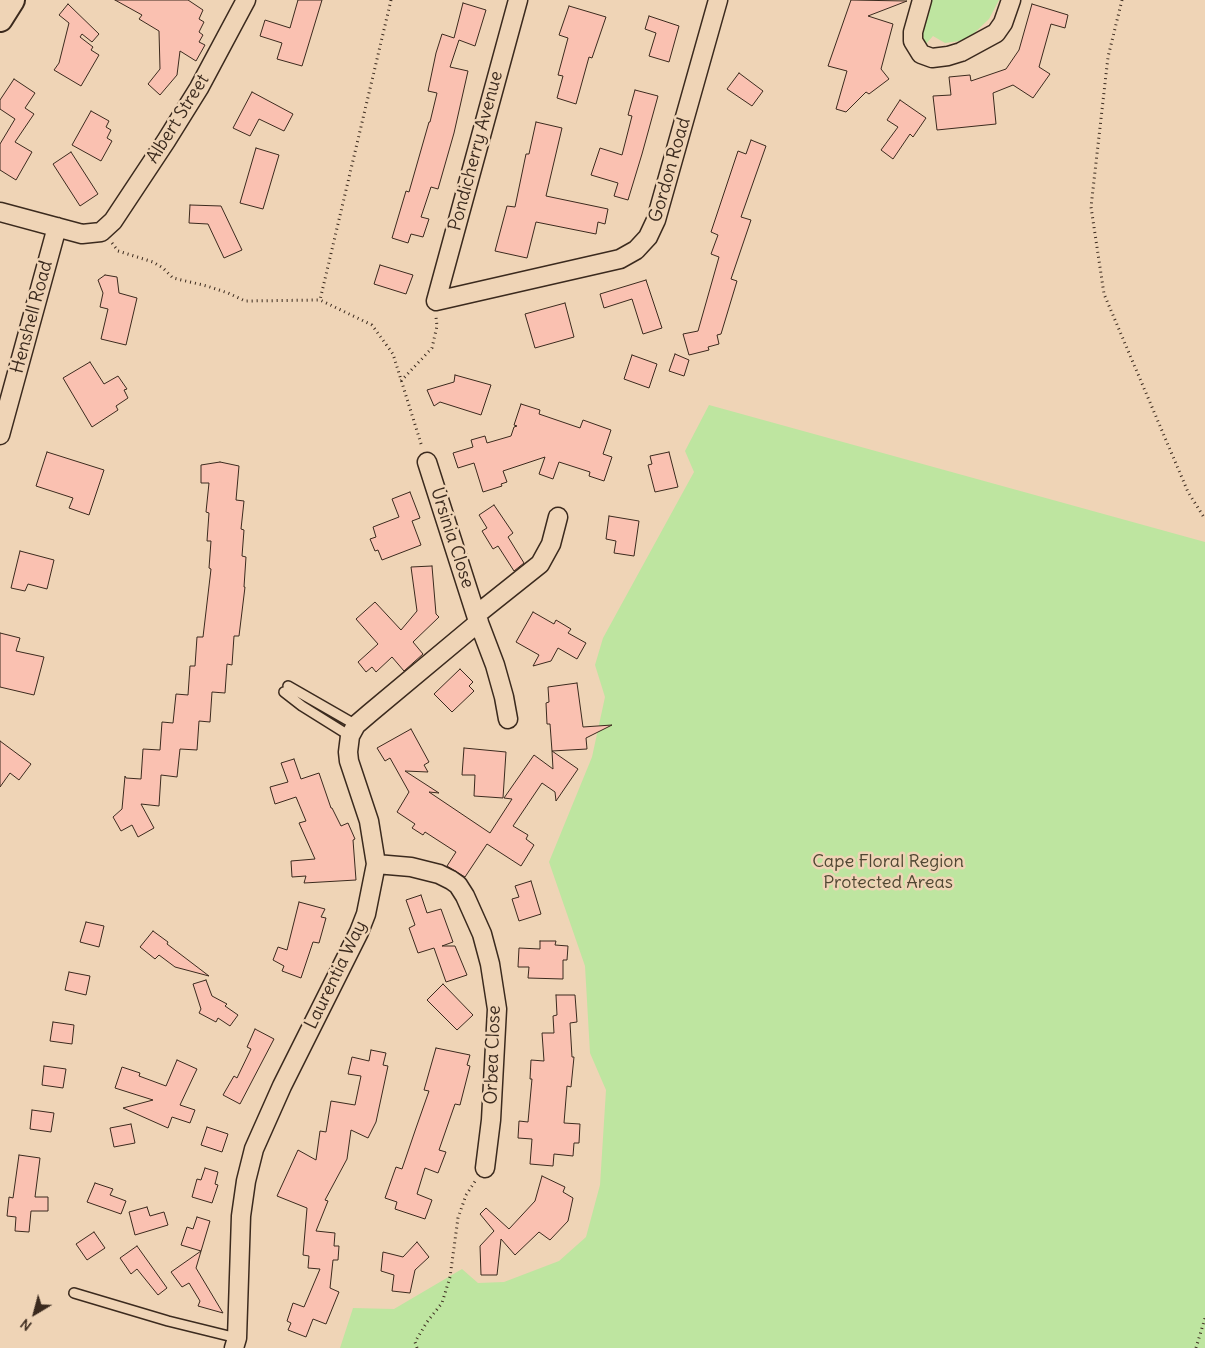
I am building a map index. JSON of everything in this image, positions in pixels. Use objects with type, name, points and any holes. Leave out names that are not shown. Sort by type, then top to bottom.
[{"type":"street","points":[[0,19],[12,0]]},
{"type":"street","name":"Albert Street","points":[[101,232],[113,221],[171,133],[199,88],[246,0]]},
{"type":"street","name":"Pondicherry Avenue","points":[[436,301],[518,0]]},
{"type":"street","name":"Gordon Road","points":[[436,301],[620,259],[636,250],[648,237],[656,220],[718,0]]},
{"type":"street","points":[[922,0],[913,32],[913,40],[921,54],[932,58],[961,52],[996,33],[1003,23],[1011,0]]},
{"type":"street","points":[[0,212],[82,234],[101,232]]},
{"type":"street","name":"Henshell Road","points":[[0,435],[57,227]]},
{"type":"street","name":"Ursinia Close","points":[[427,462],[495,666],[508,719]]},
{"type":"street","points":[[353,730],[540,564],[551,544],[558,517]]},
{"type":"street","name":"Laurentia Way","points":[[236,1343],[241,1216],[246,1181],[254,1149],[282,1086],[360,932],[366,914],[376,864],[369,821],[349,760],[348,752],[353,730]]},
{"type":"street","name":"Orbea Close","points":[[376,864],[411,867],[439,874],[451,880],[458,885],[465,896],[482,934],[490,964],[497,1009],[491,1120],[485,1168]]},
{"type":"lane","points":[[286,689],[302,706],[353,730]]},
{"type":"lane","points":[[74,1292],[236,1343]]},
{"type":"path","points":[[320,300],[391,0]]},
{"type":"path","points":[[1122,0],[1108,57],[1091,207],[1104,294],[1188,492],[1205,519]]},
{"type":"path","points":[[101,232],[118,251],[153,262],[163,268],[173,278],[207,286],[245,301],[320,300],[372,325],[393,354],[427,462]]},
{"type":"path","points":[[400,381],[432,348],[437,326],[436,301]]},
{"type":"path","points":[[417,1348],[415,1342],[427,1322],[442,1303],[450,1277],[458,1218],[466,1196],[485,1168]]},
{"type":"path","points":[[1196,1348],[1205,1318]]},
{"type":"green space","points":[[928,0],[999,0],[989,19],[967,40],[945,43],[933,36],[925,45],[919,32]]},
{"type":"green space","name":"Cape Floral Region Protected Areas","points":[[709,405],[1205,542],[1205,1348],[340,1348],[353,1308],[394,1309],[462,1269],[478,1283],[504,1282],[559,1261],[586,1237],[600,1185],[606,1090],[590,1053],[585,966],[549,862],[592,757],[605,697],[595,665],[603,638],[694,472],[685,451]]},
{"type":"building","points":[[115,0],[188,0],[203,10],[199,19],[204,22],[199,32],[203,35],[199,42],[205,45],[196,61],[180,51],[177,75],[160,95],[148,84],[160,69],[159,31],[139,19],[142,15]]},
{"type":"building","points":[[298,0],[322,0],[302,66],[277,59],[282,43],[260,36],[265,20],[290,28]]},
{"type":"building","points":[[851,0],[907,1],[868,16],[893,24],[881,69],[889,79],[869,94],[866,92],[846,112],[836,109],[847,71],[828,66]]},
{"type":"building","points":[[463,3],[486,10],[475,46],[459,40],[450,67],[468,71],[454,133],[438,189],[431,187],[421,217],[429,219],[423,237],[411,234],[408,243],[392,238],[406,191],[409,192],[437,93],[428,91],[436,53],[442,34],[454,38]]},
{"type":"building","points":[[68,4],[99,34],[92,42],[82,34],[80,37],[93,47],[91,50],[99,55],[81,86],[54,70],[59,63],[69,23],[59,15]]},
{"type":"building","points":[[1032,4],[1068,15],[1065,28],[1051,24],[1039,67],[1050,74],[1033,98],[1013,85],[993,93],[996,124],[937,130],[933,96],[951,95],[949,77],[970,75],[971,81],[1006,69],[1019,50]]},
{"type":"building","points":[[569,6],[606,17],[592,58],[589,57],[576,104],[557,98],[563,76],[558,75],[568,38],[559,35]]},
{"type":"building","points":[[649,16],[679,26],[669,62],[649,56],[656,33],[645,29]]},
{"type":"building","points":[[739,73],[763,91],[752,106],[727,89]]},
{"type":"building","points":[[14,79],[35,93],[25,108],[34,114],[15,142],[32,152],[16,180],[0,170],[0,144],[15,119],[0,109],[0,100]]},
{"type":"building","points":[[635,90],[658,96],[628,200],[614,196],[618,183],[591,175],[600,148],[622,155],[632,116],[628,115]]},
{"type":"building","points":[[252,92],[293,114],[284,131],[259,119],[250,136],[233,128]]},
{"type":"building","points":[[900,100],[926,118],[913,137],[910,134],[893,159],[881,150],[898,127],[887,120]]},
{"type":"building","points":[[91,111],[109,121],[106,127],[111,130],[107,138],[112,141],[101,161],[72,145]]},
{"type":"building","points":[[536,122],[562,128],[546,196],[608,209],[605,224],[598,222],[596,234],[536,222],[527,258],[495,251],[507,206],[515,207],[526,154],[529,154]]},
{"type":"building","points":[[751,140],[766,146],[741,217],[751,220],[731,279],[737,281],[721,334],[717,335],[719,344],[708,347],[709,350],[689,355],[683,334],[698,331],[719,257],[711,254],[718,235],[711,232],[738,151],[746,154]]},
{"type":"building","points":[[256,148],[279,155],[263,209],[240,203]]},
{"type":"building","points":[[71,152],[98,194],[80,206],[53,164]]},
{"type":"building","points":[[190,205],[221,206],[242,250],[224,258],[208,224],[189,223]]},
{"type":"building","points":[[380,265],[413,275],[406,294],[374,284]]},
{"type":"building","points":[[105,275],[117,277],[119,293],[137,298],[126,345],[101,339],[108,309],[100,307],[103,293],[98,280]]},
{"type":"building","points":[[646,280],[662,328],[643,334],[632,299],[604,308],[600,294]]},
{"type":"building","points":[[565,303],[574,337],[535,348],[525,314]]},
{"type":"building","points":[[675,354],[689,360],[684,376],[669,371]]},
{"type":"building","points":[[632,355],[657,364],[649,388],[624,379]]},
{"type":"building","points":[[90,362],[104,384],[118,376],[127,389],[124,390],[128,398],[116,406],[118,410],[92,427],[63,378]]},
{"type":"building","points":[[455,375],[491,385],[481,415],[440,402],[434,406],[427,390],[454,382]]},
{"type":"building","points":[[521,404],[540,410],[539,414],[580,428],[583,420],[611,430],[603,454],[612,457],[604,481],[589,476],[590,472],[559,462],[553,479],[539,474],[545,457],[503,471],[507,482],[501,484],[502,486],[483,492],[474,463],[458,468],[453,453],[473,447],[471,440],[485,436],[487,443],[511,436],[514,427],[517,426],[514,425]]},
{"type":"building","points":[[47,452],[104,470],[89,515],[69,508],[73,498],[36,486]]},
{"type":"building","points":[[669,452],[678,487],[655,492],[648,465],[652,464],[650,456]]},
{"type":"building","points":[[220,462],[239,466],[236,500],[244,501],[241,529],[244,530],[242,556],[246,557],[245,587],[239,636],[234,636],[232,665],[227,664],[225,693],[212,692],[210,722],[199,721],[197,750],[180,749],[177,777],[161,775],[159,806],[141,804],[154,828],[138,837],[132,825],[121,831],[113,817],[122,809],[125,776],[126,778],[141,779],[143,749],[160,750],[162,722],[173,723],[176,694],[188,695],[190,666],[195,666],[197,637],[203,637],[211,569],[209,568],[211,541],[207,541],[209,513],[206,512],[209,483],[201,483],[201,465]]},
{"type":"building","points":[[410,492],[420,518],[412,521],[421,545],[382,560],[378,550],[375,551],[370,539],[376,537],[373,527],[399,517],[392,499]]},
{"type":"building","points":[[494,505],[513,533],[508,537],[524,563],[514,571],[498,546],[493,549],[482,531],[487,528],[479,515]]},
{"type":"building","points":[[609,516],[639,521],[634,556],[614,553],[616,541],[606,539]]},
{"type":"building","points":[[20,551],[54,560],[47,589],[28,584],[25,591],[11,588]]},
{"type":"building","points":[[432,566],[436,614],[439,617],[413,642],[423,654],[404,671],[392,657],[376,672],[372,667],[366,672],[358,662],[378,644],[356,619],[375,602],[401,630],[417,611],[411,567]]},
{"type":"building","points":[[533,612],[554,624],[556,620],[571,629],[568,633],[586,643],[577,659],[558,648],[551,661],[533,666],[539,655],[516,642]]},
{"type":"building","points":[[0,633],[20,638],[16,651],[44,657],[34,695],[0,687]]},
{"type":"building","points":[[460,669],[473,682],[469,686],[474,691],[452,712],[434,694]]},
{"type":"building","points":[[577,683],[583,727],[612,725],[586,738],[587,749],[552,751],[550,724],[547,724],[546,703],[549,702],[548,687]]},
{"type":"building","points":[[411,729],[429,762],[424,765],[428,772],[405,771],[439,793],[429,792],[490,833],[512,799],[504,798],[534,755],[553,769],[552,751],[578,769],[556,801],[555,792],[542,783],[513,826],[528,835],[526,839],[534,845],[521,866],[487,844],[465,877],[447,866],[456,852],[425,832],[423,835],[412,828],[415,824],[397,812],[409,792],[390,758],[385,761],[377,748]]},
{"type":"building","points":[[0,741],[31,764],[19,780],[10,773],[0,787]]},
{"type":"building","points":[[464,748],[506,752],[503,798],[474,796],[475,775],[462,775]]},
{"type":"building","points":[[294,759],[301,779],[319,773],[331,808],[341,826],[348,823],[355,839],[353,840],[356,880],[304,883],[306,876],[292,877],[291,861],[315,859],[299,823],[306,821],[296,797],[275,804],[270,787],[288,782],[281,763]]},
{"type":"building","points":[[531,881],[541,914],[519,921],[512,899],[519,897],[515,886]]},
{"type":"building","points":[[421,895],[427,913],[441,909],[453,942],[442,946],[455,946],[467,975],[446,982],[434,948],[418,953],[409,928],[415,925],[406,900]]},
{"type":"building","points":[[299,902],[325,909],[321,917],[326,918],[319,943],[313,942],[301,978],[282,971],[284,966],[273,960],[278,947],[287,950]]},
{"type":"building","points":[[86,922],[104,926],[99,947],[80,942]]},
{"type":"building","points":[[153,931],[209,976],[175,967],[159,955],[155,959],[140,947]]},
{"type":"building","points":[[540,941],[556,941],[555,945],[568,946],[567,960],[563,960],[563,979],[528,978],[529,967],[518,967],[519,948],[540,949]]},
{"type":"building","points":[[69,972],[90,976],[86,995],[65,990]]},
{"type":"building","points":[[206,980],[212,996],[227,1004],[225,1006],[238,1015],[230,1026],[218,1018],[216,1022],[199,1013],[201,1009],[193,984]]},
{"type":"building","points":[[443,984],[473,1015],[457,1030],[427,1000]]},
{"type":"building","points":[[556,995],[575,995],[577,1022],[570,1023],[572,1057],[574,1057],[571,1087],[567,1086],[564,1123],[580,1124],[579,1143],[574,1143],[573,1156],[554,1154],[553,1166],[530,1164],[532,1139],[518,1138],[519,1121],[528,1122],[532,1079],[530,1079],[531,1060],[544,1061],[542,1033],[554,1033],[553,1016],[557,1015]]},
{"type":"building","points":[[53,1022],[74,1025],[72,1044],[50,1041]]},
{"type":"building","points":[[255,1029],[274,1039],[240,1104],[223,1095],[234,1076],[237,1078],[251,1049],[247,1047]]},
{"type":"building","points":[[436,1048],[470,1055],[467,1065],[470,1066],[460,1105],[455,1104],[439,1150],[446,1152],[438,1173],[425,1168],[417,1194],[432,1200],[425,1219],[395,1209],[397,1202],[385,1198],[396,1167],[402,1169],[429,1091],[424,1090]]},
{"type":"building","points":[[371,1050],[386,1053],[383,1065],[388,1066],[376,1122],[368,1138],[351,1130],[347,1159],[325,1200],[328,1201],[316,1231],[335,1233],[334,1246],[339,1246],[338,1260],[333,1260],[330,1288],[339,1292],[326,1324],[313,1319],[306,1337],[288,1330],[291,1323],[287,1321],[293,1303],[304,1307],[320,1269],[308,1268],[309,1256],[303,1255],[307,1208],[277,1196],[298,1150],[316,1160],[320,1131],[326,1132],[331,1101],[355,1105],[361,1076],[348,1074],[352,1057],[369,1061]]},
{"type":"building","points":[[177,1060],[197,1069],[180,1105],[195,1110],[190,1123],[172,1117],[168,1128],[123,1108],[153,1100],[115,1088],[122,1067],[140,1073],[139,1076],[166,1086]]},
{"type":"building","points":[[44,1066],[66,1069],[63,1088],[42,1085]]},
{"type":"building","points":[[32,1110],[54,1113],[51,1132],[30,1129]]},
{"type":"building","points":[[131,1124],[135,1143],[114,1147],[110,1128]]},
{"type":"building","points":[[207,1127],[228,1134],[222,1152],[201,1145]]},
{"type":"building","points":[[19,1155],[40,1158],[35,1197],[48,1197],[48,1211],[31,1211],[29,1232],[15,1231],[16,1217],[7,1216],[9,1197],[13,1198]]},
{"type":"building","points":[[205,1168],[218,1172],[215,1184],[218,1185],[212,1203],[192,1197],[197,1179],[201,1180]]},
{"type":"building","points":[[542,1176],[565,1187],[563,1192],[573,1198],[568,1221],[550,1240],[539,1232],[515,1255],[501,1239],[497,1275],[481,1275],[480,1246],[494,1231],[480,1214],[486,1208],[509,1229],[535,1201]]},
{"type":"building","points":[[95,1183],[113,1189],[110,1195],[126,1201],[121,1214],[87,1202]]},
{"type":"building","points":[[147,1207],[150,1216],[164,1212],[168,1225],[135,1235],[129,1212]]},
{"type":"building","points":[[197,1217],[210,1221],[196,1268],[223,1313],[198,1306],[200,1301],[189,1283],[182,1287],[171,1272],[201,1251],[181,1245],[187,1227],[193,1229]]},
{"type":"building","points":[[94,1232],[105,1248],[87,1260],[76,1244]]},
{"type":"building","points":[[417,1242],[429,1257],[415,1270],[410,1293],[392,1291],[394,1275],[381,1271],[383,1252],[403,1257]]},
{"type":"building","points":[[137,1246],[167,1288],[158,1295],[137,1269],[131,1274],[120,1258]]}]
